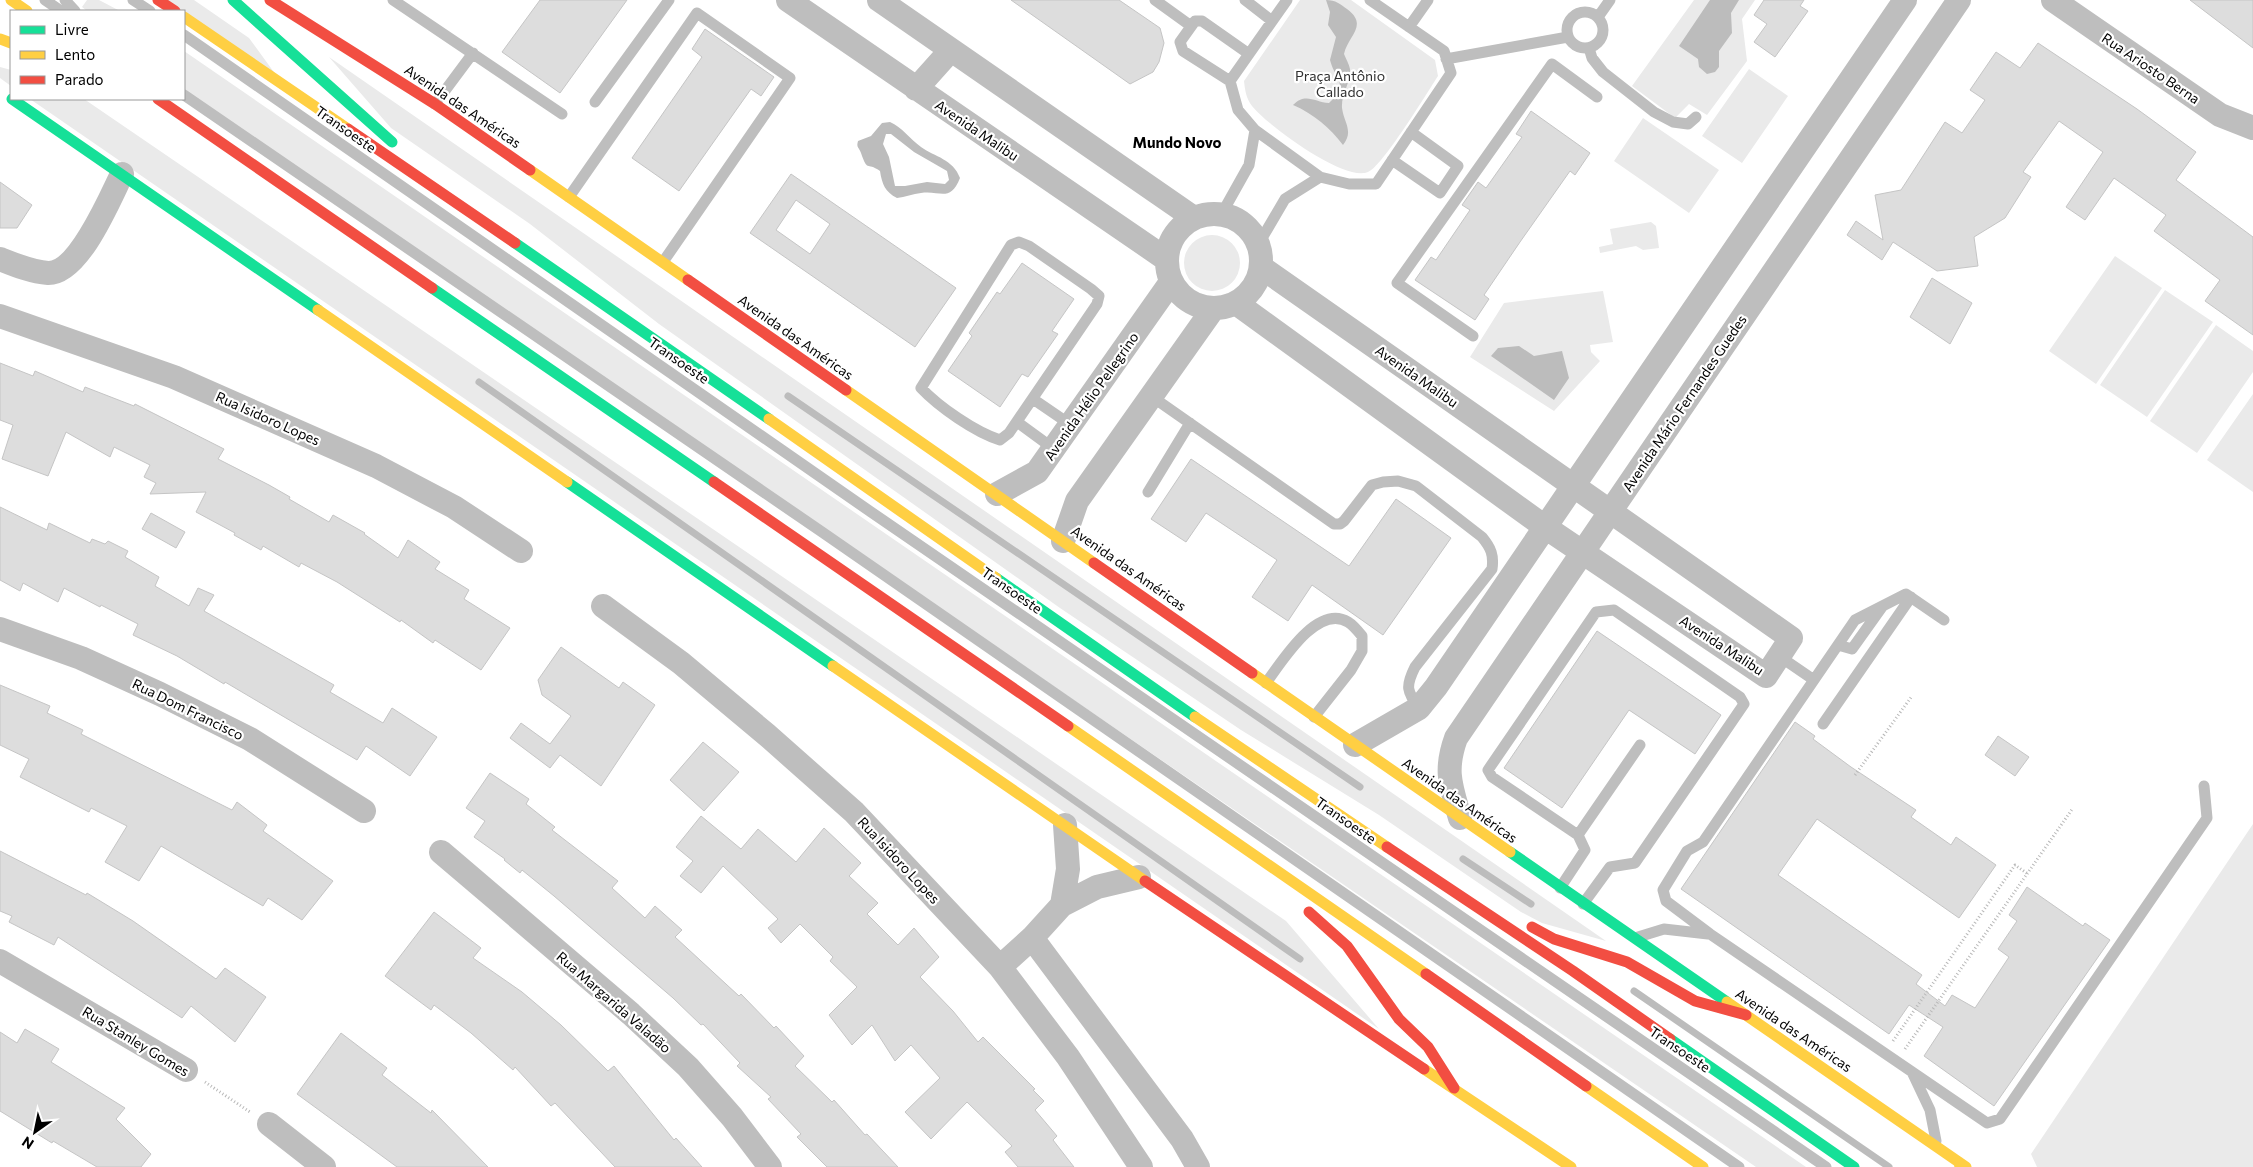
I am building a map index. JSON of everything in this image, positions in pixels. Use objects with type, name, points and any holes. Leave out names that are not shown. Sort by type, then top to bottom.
[{"type":"main road","points":[[10,0],[25,10]]},
{"type":"main road","points":[[158,0],[173,10]]},
{"type":"main road","points":[[233,0],[391,141],[410,162],[421,179]]},
{"type":"main road","name":"Avenida das Américas","points":[[270,0],[435,104],[1583,904],[1936,1145],[1961,1165]]},
{"type":"main road","points":[[185,18],[629,321],[1161,694],[1466,901],[1573,971],[1854,1167]]},
{"type":"main road","points":[[15,100],[1065,824],[1139,877],[1571,1167]]},
{"type":"main road","points":[[160,100],[1274,868],[1703,1167]]},
{"type":"main road","points":[[146,102],[178,112]]},
{"type":"main road","points":[[1274,868],[1290,894]]},
{"type":"main road","points":[[1466,901],[1491,907],[1516,918],[1554,939],[1627,962],[1695,1001],[1746,1015]]},
{"type":"main road","points":[[1302,906],[1347,946],[1399,1020],[1428,1047],[1454,1088]]},
{"type":"main road","points":[[1532,1140],[1556,1167]]},
{"type":"street","name":"Avenida Malibu","points":[[788,0],[1166,259]]},
{"type":"street","points":[[879,0],[950,51],[1194,218]]},
{"type":"street","points":[[1355,745],[1419,708],[1436,687],[1905,0]]},
{"type":"street","name":"Avenida Mário Fernandes Guedes","points":[[1460,818],[1449,778],[1449,756],[1456,738],[1959,0]]},
{"type":"street","name":"Rua Ariosto Berna","points":[[2053,0],[2220,115],[2253,128]]},
{"type":"street","points":[[916,89],[950,51]]},
{"type":"street","points":[[0,259],[18,266],[50,273],[71,263],[96,228],[122,174]]},
{"type":"street","points":[[1203,215],[1221,215],[1240,222],[1247,228],[1259,256],[1253,288],[1236,303],[1225,308],[1213,309],[1187,300],[1171,282],[1167,272],[1166,259],[1168,248],[1175,234],[1185,223],[1203,215]]},
{"type":"street","name":"Avenida Malibu","points":[[1236,303],[1545,527],[1766,676],[1790,638],[1574,486],[1259,256]]},
{"type":"street","name":"Avenida Hélio Pellegrino","points":[[996,494],[1038,472],[1171,282]]},
{"type":"street","points":[[1063,540],[1077,501],[1213,309]]},
{"type":"street","name":"Rua Isidoro Lopes","points":[[0,316],[174,377],[376,466],[454,508],[521,551]]},
{"type":"street","name":"Rua Isidoro Lopes","points":[[603,606],[681,663],[767,735],[854,812],[1000,967],[1068,1057],[1140,1167]]},
{"type":"street","name":"Rua Dom Francisco","points":[[0,629],[81,658],[160,694],[250,740],[364,811]]},
{"type":"street","points":[[1062,905],[1068,869],[1065,824]]},
{"type":"street","name":"Rua Margarida Valadão","points":[[442,852],[631,1014],[688,1067],[732,1117],[770,1167]]},
{"type":"street","points":[[1000,967],[1032,938],[1062,905],[1097,886],[1139,877]]},
{"type":"street","points":[[1032,938],[1182,1139],[1198,1167]]},
{"type":"street","name":"Rua Stanley Gomes","points":[[0,962],[186,1070]]},
{"type":"street","points":[[269,1124],[324,1167]]},
{"type":"lane","points":[[45,0],[60,10]]},
{"type":"lane","points":[[64,0],[74,10]]},
{"type":"lane","points":[[133,0],[148,10]]},
{"type":"lane","points":[[393,0],[562,114]]},
{"type":"lane","points":[[595,102],[669,0]]},
{"type":"lane","points":[[1155,0],[1191,26]]},
{"type":"lane","points":[[1246,0],[1272,21]]},
{"type":"lane","points":[[1230,81],[1286,0]]},
{"type":"lane","points":[[1409,27],[1428,0]]},
{"type":"lane","points":[[1598,17],[1610,0]]},
{"type":"lane","points":[[1249,54],[1202,21],[1195,21],[1180,42],[1183,51],[1230,81],[1238,110],[1255,130],[1320,177],[1349,184],[1376,184],[1451,73],[1444,51],[1376,2]]},
{"type":"lane","points":[[1587,12],[1598,17],[1603,27],[1602,39],[1594,46],[1588,48],[1577,46],[1568,37],[1568,25],[1575,15],[1587,12]]},
{"type":"lane","points":[[569,197],[698,13],[790,78],[663,262]]},
{"type":"lane","name":"Transoeste","points":[[185,36],[863,506],[1826,1167]]},
{"type":"lane","points":[[1446,58],[1568,37]]},
{"type":"lane","points":[[1588,48],[1592,58],[1603,72],[1654,112],[1673,122],[1688,124],[1696,117]]},
{"type":"lane","points":[[435,104],[472,53]]},
{"type":"lane","points":[[1474,336],[1397,283],[1552,64],[1597,97]]},
{"type":"lane","points":[[185,96],[830,538],[1739,1167]]},
{"type":"lane","points":[[1221,215],[1249,166],[1255,130]]},
{"type":"lane","points":[[1411,132],[1458,166],[1479,167]]},
{"type":"lane","points":[[1392,160],[1440,193],[1449,209]]},
{"type":"lane","points":[[1440,193],[1458,166]]},
{"type":"lane","points":[[1259,256],[1285,199],[1320,177]]},
{"type":"lane","points":[[1019,242],[1029,246],[1099,296],[1097,304],[1033,399],[1010,434],[1000,440],[988,436],[931,398],[921,388],[1011,245],[1019,242]]},
{"type":"lane","points":[[1151,396],[1334,524],[1340,524],[1344,521],[1372,485],[1398,481],[1416,486],[1482,537],[1490,546],[1493,558],[1492,569],[1415,667],[1409,680],[1408,692],[1419,708]]},
{"type":"lane","points":[[1033,399],[1071,425]]},
{"type":"lane","points":[[1017,422],[1054,448]]},
{"type":"lane","points":[[1148,492],[1190,423]]},
{"type":"lane","points":[[1944,620],[1906,594],[1855,620],[1703,842],[1687,851],[1663,890],[1666,901],[1710,934],[1987,1123],[2000,1119],[2207,818],[2204,786]]},
{"type":"lane","points":[[1823,724],[1911,597]]},
{"type":"lane","points":[[1560,888],[1585,850],[1578,835],[1492,777],[1488,770],[1596,612],[1614,610],[1740,697],[1744,704],[1635,863],[1610,867],[1583,904]]},
{"type":"lane","points":[[1266,683],[1295,644],[1313,626],[1334,618],[1348,621],[1362,636],[1362,651],[1351,670],[1314,717]]},
{"type":"lane","points":[[1779,656],[1814,680]]},
{"type":"lane","points":[[1578,835],[1640,745]]},
{"type":"lane","points":[[1634,938],[1664,929],[1710,934]]},
{"type":"lane","points":[[1911,1070],[1930,1110],[1936,1145]]},
{"type":"path","points":[[1855,775],[1912,696]]},
{"type":"path","points":[[2029,872],[2015,865],[1892,1043],[1904,1051],[2029,872],[2073,808]]},
{"type":"path","name":"Rua Stanley Gomes","points":[[186,1070],[269,1124]]},
{"type":"green space","points":[[87,0],[99,0],[118,10],[86,10],[82,7]]},
{"type":"green space","points":[[159,0],[194,0],[249,38],[284,86],[185,18],[185,10],[174,10]]},
{"type":"green space","name":"Praça Antônio Callado","points":[[1300,0],[1351,0],[1435,60],[1438,76],[1393,144],[1375,167],[1368,172],[1357,173],[1342,169],[1307,150],[1260,115],[1247,97],[1244,81]]},
{"type":"green space","points":[[1694,0],[1755,0],[1742,19],[1747,61],[1707,115],[1689,104],[1675,118],[1632,86]]},
{"type":"green space","points":[[185,52],[1806,1167],[1756,1167],[185,92]]},
{"type":"green space","points":[[329,57],[1606,941],[1542,923],[1521,912],[1379,815],[1241,730],[1060,608],[659,324],[530,224],[391,128]]},
{"type":"green space","points":[[0,67],[10,70],[10,85],[0,78]]},
{"type":"green space","points":[[1749,69],[1788,96],[1742,163],[1702,136]]},
{"type":"green space","points":[[31,100],[85,100],[1286,921],[1379,1029]]},
{"type":"green space","points":[[1643,118],[1719,170],[1689,213],[1614,161]]},
{"type":"green space","points":[[1651,222],[1656,226],[1659,248],[1643,250],[1636,246],[1600,253],[1599,247],[1613,244],[1610,229]]},
{"type":"green space","points":[[1212,235],[1223,237],[1232,243],[1238,252],[1240,263],[1238,274],[1232,283],[1223,289],[1212,291],[1201,289],[1192,283],[1186,274],[1184,263],[1186,252],[1192,243],[1201,237]]},
{"type":"green space","points":[[2115,256],[2162,288],[2096,384],[2049,351]]},
{"type":"green space","points":[[2165,290],[2213,322],[2147,417],[2100,385]]},
{"type":"green space","points":[[1603,291],[1613,342],[1590,345],[1591,352],[1600,361],[1554,411],[1470,357],[1504,303]]},
{"type":"green space","points":[[2216,325],[2253,351],[2253,372],[2197,453],[2150,421]]},
{"type":"green space","points":[[2253,394],[2253,492],[2207,460]]},
{"type":"green space","points":[[2253,824],[2253,1167],[2037,1167],[2031,1154]]},
{"type":"shaded area","points":[[1326,0],[1340,4],[1347,9],[1356,20],[1357,26],[1344,54],[1350,74],[1342,103],[1348,131],[1343,145],[1321,122],[1293,105],[1297,101],[1306,98],[1329,103],[1339,91],[1339,82],[1330,60],[1336,37],[1328,25],[1330,12]]},
{"type":"shaded area","points":[[1710,0],[1739,0],[1731,13],[1732,33],[1719,51],[1719,67],[1715,72],[1707,74],[1699,67],[1698,59],[1679,46]]},
{"type":"shaded area","points":[[890,122],[894,124],[921,147],[948,162],[960,178],[956,186],[944,194],[921,193],[897,198],[890,193],[883,184],[880,171],[866,165],[857,145],[858,141],[871,136],[882,123]],"holes":[[[886,134],[891,134],[914,152],[947,171],[949,180],[945,184],[927,182],[895,186],[889,157],[883,144]]]},
{"type":"shaded area","points":[[1519,346],[1534,356],[1562,351],[1569,378],[1554,400],[1491,356],[1498,348]]},
{"type":"building","points":[[540,0],[627,0],[560,93],[502,52]]},
{"type":"building","points":[[1011,0],[1119,0],[1160,28],[1164,43],[1159,62],[1153,72],[1130,84]]},
{"type":"building","points":[[1764,0],[1804,0],[1800,6],[1808,11],[1775,57],[1754,42],[1767,24],[1754,15]]},
{"type":"building","points":[[2190,0],[2253,0],[2253,48]]},
{"type":"building","points":[[705,29],[774,77],[761,96],[751,89],[679,191],[632,158],[702,57],[692,49]]},
{"type":"building","points":[[2038,43],[2137,109],[2196,152],[2176,180],[2253,237],[2253,335],[2205,301],[2220,280],[2154,231],[2166,215],[2114,178],[2085,220],[2066,207],[2103,152],[2059,121],[2023,172],[2031,177],[2005,218],[1974,237],[1978,266],[1937,271],[1893,242],[1882,260],[1847,235],[1856,221],[1883,240],[1875,195],[1901,190],[1945,122],[1962,133],[1985,100],[1970,90],[1996,52],[2020,68]]},
{"type":"building","points":[[1531,111],[1590,153],[1575,175],[1570,171],[1520,242],[1484,295],[1489,299],[1475,320],[1415,280],[1431,257],[1436,260],[1470,210],[1462,205],[1478,182],[1486,188],[1522,137],[1516,134]]},
{"type":"building","points":[[791,174],[956,288],[915,347],[750,233]],"holes":[[[796,200],[830,224],[810,254],[776,230]]]},
{"type":"building","points":[[0,182],[32,205],[17,228],[0,228]]},
{"type":"building","points":[[1022,263],[1074,299],[1052,331],[1058,334],[1028,377],[1022,374],[1000,407],[948,371],[972,336],[969,333],[997,292],[1000,294]]},
{"type":"building","points":[[1932,278],[1972,303],[1950,344],[1910,317]]},
{"type":"building","points":[[0,363],[33,376],[35,371],[83,392],[85,387],[134,406],[135,404],[224,449],[218,459],[269,485],[329,522],[333,515],[365,533],[398,558],[408,540],[440,562],[435,569],[469,590],[464,599],[510,628],[481,670],[435,640],[433,643],[401,620],[400,622],[337,582],[301,563],[299,567],[263,546],[261,550],[234,535],[235,533],[196,512],[206,492],[150,494],[156,483],[144,477],[150,465],[114,447],[110,457],[66,432],[48,476],[2,459],[13,425],[0,420]]},
{"type":"building","points":[[1191,459],[1349,566],[1396,499],[1451,538],[1383,635],[1312,585],[1288,621],[1252,597],[1277,560],[1206,513],[1186,542],[1151,519]]},
{"type":"building","points":[[0,507],[47,530],[49,523],[90,543],[92,539],[105,544],[108,541],[128,551],[125,557],[159,577],[155,586],[189,606],[198,588],[214,595],[204,611],[334,685],[330,692],[383,723],[392,708],[437,737],[410,776],[366,746],[357,760],[225,682],[224,684],[177,656],[133,635],[138,624],[101,605],[100,607],[64,588],[58,602],[23,583],[20,591],[0,580]]},
{"type":"building","points":[[151,513],[185,532],[176,548],[142,529]]},
{"type":"building","points":[[1597,631],[1721,715],[1695,754],[1629,710],[1562,808],[1504,768]]},
{"type":"building","points":[[561,647],[619,688],[623,682],[655,705],[601,786],[560,755],[550,768],[510,738],[521,723],[550,744],[571,716],[542,695],[538,680]]},
{"type":"building","points":[[0,685],[50,706],[47,713],[83,730],[81,734],[232,810],[237,802],[267,825],[263,831],[333,881],[302,920],[268,898],[263,906],[161,846],[139,881],[105,862],[127,826],[91,808],[89,812],[20,777],[29,759],[0,745]]},
{"type":"building","points":[[1795,722],[1815,736],[1813,739],[1851,767],[1916,810],[1911,817],[1951,845],[1956,837],[1996,865],[1959,918],[1817,819],[1778,875],[1922,975],[1916,984],[1945,1006],[1952,995],[1975,1008],[2009,957],[1998,949],[2017,921],[2009,915],[2027,887],[2083,926],[2085,923],[2110,940],[1994,1106],[1924,1056],[1943,1027],[1909,1005],[1889,1034],[1681,889]]},
{"type":"building","points":[[1998,736],[2029,757],[2015,776],[1985,755]]},
{"type":"building","points":[[703,742],[739,772],[704,811],[670,780]]},
{"type":"building","points":[[490,773],[529,799],[526,804],[555,827],[552,830],[618,881],[612,888],[645,918],[655,906],[682,930],[675,937],[739,996],[741,994],[774,1028],[776,1026],[804,1056],[795,1066],[832,1102],[834,1100],[865,1135],[867,1134],[898,1167],[827,1167],[797,1137],[801,1134],[768,1099],[771,1097],[737,1066],[740,1063],[703,1024],[701,1025],[673,998],[554,896],[522,870],[520,873],[505,859],[474,837],[485,821],[466,808]]},
{"type":"building","points":[[701,816],[741,849],[758,829],[796,862],[824,828],[861,863],[849,876],[878,903],[867,914],[898,945],[914,928],[939,957],[920,977],[953,1011],[978,1042],[983,1037],[1035,1089],[1033,1090],[1044,1101],[1035,1110],[1057,1136],[1053,1140],[1074,1167],[1018,1167],[1005,1152],[1012,1146],[967,1102],[931,1139],[905,1112],[940,1078],[911,1045],[895,1061],[872,1025],[852,1045],[829,1015],[857,987],[830,961],[833,957],[800,924],[781,943],[768,928],[778,919],[723,866],[701,893],[680,876],[693,861],[676,847]]},
{"type":"building","points":[[0,851],[86,895],[87,893],[133,921],[216,979],[225,968],[266,997],[235,1042],[191,1006],[182,1018],[58,937],[54,945],[9,922],[12,916],[0,911]]},
{"type":"building","points":[[434,912],[481,948],[473,958],[522,992],[561,1025],[608,1071],[614,1066],[674,1140],[676,1138],[702,1167],[615,1167],[555,1103],[551,1106],[515,1067],[513,1070],[471,1033],[434,1005],[431,1010],[385,976]]},
{"type":"building","points":[[25,1029],[59,1049],[51,1062],[125,1108],[116,1119],[151,1154],[141,1167],[97,1167],[53,1141],[52,1143],[0,1111],[0,1032],[17,1043]]},
{"type":"building","points":[[341,1033],[387,1068],[382,1075],[431,1113],[432,1110],[488,1167],[397,1167],[297,1094]]},
{"type":"waterway","points":[[479,382],[1300,959]]},
{"type":"waterway","points":[[788,396],[1360,787]]},
{"type":"waterway","points":[[1463,859],[1531,904]]},
{"type":"waterway","points":[[1634,991],[1889,1167]]},
{"type":"traffic: fast","points":[[233,0],[392,142]]},
{"type":"traffic: fast","points":[[13,100],[318,310]]},
{"type":"traffic: fast","points":[[515,243],[769,419]]},
{"type":"traffic: fast","points":[[432,288],[714,482]]},
{"type":"traffic: fast","points":[[567,482],[833,666]]},
{"type":"traffic: fast","points":[[996,578],[1195,717]]},
{"type":"traffic: fast","points":[[1510,852],[1727,1002]]},
{"type":"traffic: fast","points":[[1670,1039],[1854,1167]]},
{"type":"traffic: slow","points":[[11,0],[26,10]]},
{"type":"traffic: slow","points":[[185,18],[348,129]]},
{"type":"traffic: slow","points":[[0,39],[10,43]]},
{"type":"traffic: slow","points":[[530,170],[688,280]]},
{"type":"traffic: slow","points":[[318,310],[567,482]]},
{"type":"traffic: slow","points":[[846,390],[1094,563]]},
{"type":"traffic: slow","points":[[769,419],[996,578]]},
{"type":"traffic: slow","points":[[833,666],[1145,881]]},
{"type":"traffic: slow","points":[[1252,673],[1510,852]]},
{"type":"traffic: slow","points":[[1195,717],[1387,847]]},
{"type":"traffic: slow","points":[[1068,726],[1426,974]]},
{"type":"traffic: slow","points":[[1727,1002],[1966,1167]]},
{"type":"traffic: slow","points":[[1424,1069],[1571,1167]]},
{"type":"traffic: slow","points":[[1586,1086],[1703,1167]]},
{"type":"traffic: slow","points":[[1959,1162],[1960,1167]]},
{"type":"traffic: jam","points":[[158,0],[173,10]]},
{"type":"traffic: jam","points":[[270,0],[435,104],[530,170]]},
{"type":"traffic: jam","points":[[159,100],[432,288]]},
{"type":"traffic: jam","points":[[348,129],[515,243]]},
{"type":"traffic: jam","points":[[688,280],[846,390]]},
{"type":"traffic: jam","points":[[714,482],[1068,726]]},
{"type":"traffic: jam","points":[[1094,563],[1252,673]]},
{"type":"traffic: jam","points":[[1387,847],[1573,971],[1670,1039]]},
{"type":"traffic: jam","points":[[1145,881],[1424,1069]]},
{"type":"traffic: jam","points":[[1309,912],[1347,946],[1399,1019],[1428,1047],[1454,1088]]},
{"type":"traffic: jam","points":[[1532,927],[1554,939],[1627,962],[1695,1001],[1746,1015]]},
{"type":"traffic: jam","points":[[1426,974],[1586,1086]]},
{"type":"district","name":"Mundo Novo","points":[[1177,142]]}]
